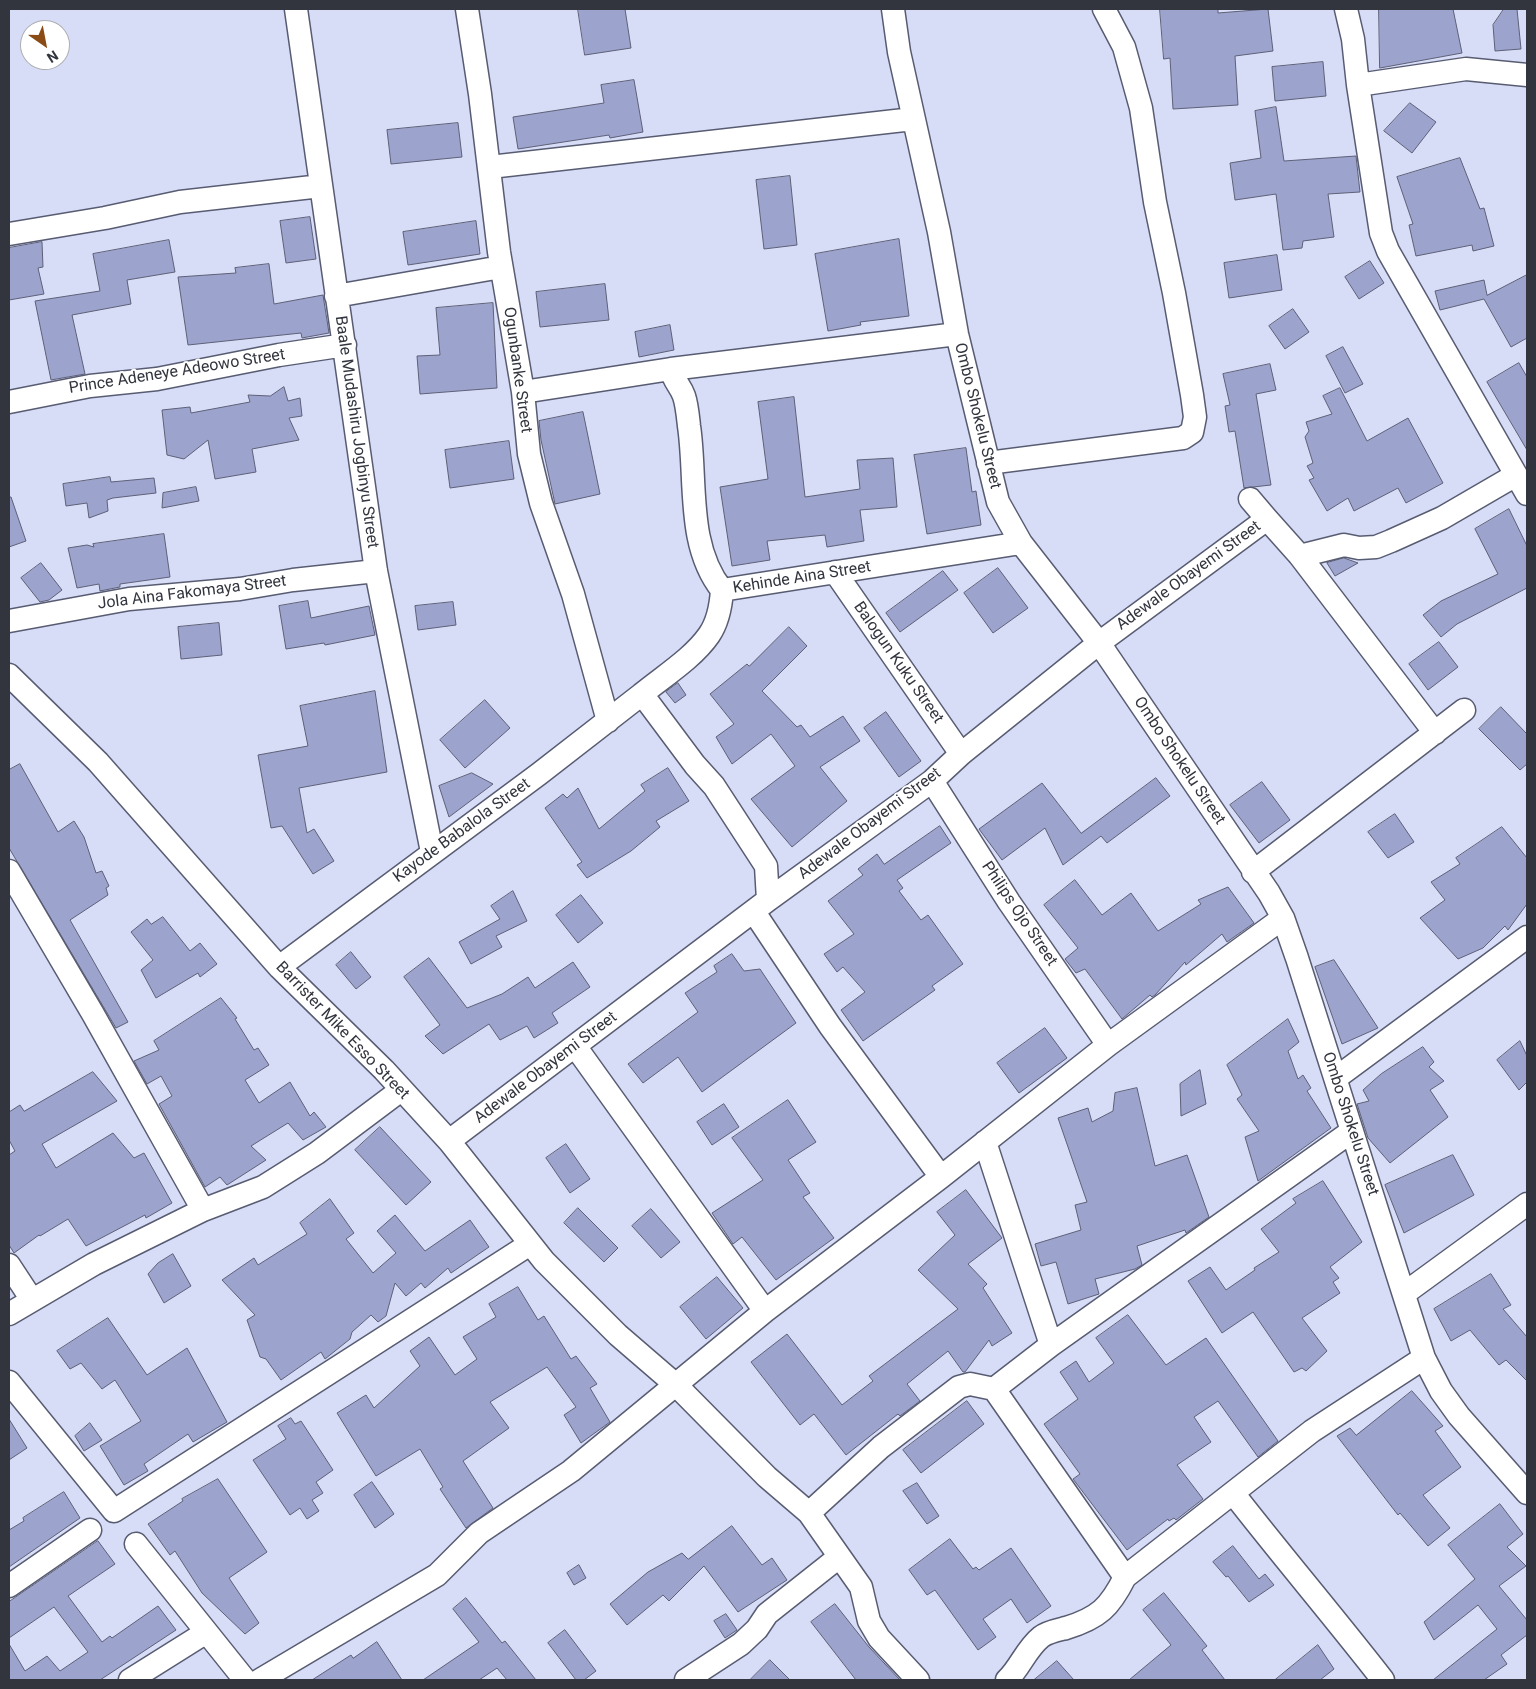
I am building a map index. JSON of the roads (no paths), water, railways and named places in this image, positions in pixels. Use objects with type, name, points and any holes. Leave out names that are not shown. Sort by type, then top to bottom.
[{"type":"street","name":"Baale Mudashiru Jogbinyu Street","points":[[296,9],[376,571],[432,852]]},
{"type":"street","name":"Ogunbanke Street","points":[[467,9],[490,168],[501,266],[523,392],[529,454],[541,503],[573,594],[608,721]]},
{"type":"street","name":"Ombo Shokelu Street","points":[[893,9],[913,119],[938,232],[957,334],[998,502],[1021,543],[1099,643],[1253,872],[1270,893],[1283,918],[1336,1078],[1424,1358],[1442,1391],[1459,1416],[1527,1493]]},
{"type":"street","points":[[988,464],[1183,438],[1192,432],[1194,417],[1192,395],[1174,293],[1155,202],[1141,108],[1124,47],[1104,9]]},
{"type":"street","points":[[1346,9],[1353,39],[1380,233],[1527,494]]},
{"type":"street","points":[[1358,85],[1466,69],[1527,75]]},
{"type":"street","points":[[490,168],[913,119]]},
{"type":"street","points":[[9,234],[104,218],[180,202],[321,186]]},
{"type":"street","points":[[336,296],[501,266]]},
{"type":"street","points":[[523,392],[671,369],[957,334]]},
{"type":"street","name":"Prince Adeneye Adeowo Street","points":[[9,402],[90,386],[157,379],[279,355],[345,345]]},
{"type":"street","name":"Kehinde Aina Street","points":[[671,369],[673,380],[684,395],[686,406],[693,458],[693,498],[705,559],[714,580],[722,590],[1021,543]]},
{"type":"street","points":[[1300,556],[1344,545],[1359,548],[1376,546],[1391,541],[1442,518],[1516,475]]},
{"type":"street","name":"Adewale Obayemi Street","points":[[449,1141],[806,872],[932,781],[961,754],[1099,643],[1267,519],[1250,499]]},
{"type":"street","points":[[1267,519],[1300,556],[1435,733]]},
{"type":"street","name":"Jola Aina Fakomaya Street","points":[[9,621],[129,599],[240,589],[293,580],[376,571]]},
{"type":"street","name":"Balogun Kuku Street","points":[[835,572],[961,754]]},
{"type":"street","name":"Kayode Babalola Street","points":[[280,967],[608,721],[698,647],[710,634],[721,605],[722,590]]},
{"type":"street","name":"Barrister Mike Esso Street","points":[[9,675],[98,762],[280,967],[332,1018],[449,1141],[530,1244],[618,1335],[676,1385],[766,1477],[809,1513],[861,1588],[869,1621],[879,1638],[918,1680]]},
{"type":"street","points":[[642,694],[694,765],[714,786],[766,866],[761,906],[830,1026],[941,1177]]},
{"type":"street","points":[[1253,872],[1464,710]]},
{"type":"street","name":"Philips Ojo Street","points":[[932,781],[1009,902],[1108,1045]]},
{"type":"street","points":[[766,866],[806,872]]},
{"type":"street","points":[[9,871],[93,1014],[203,1210]]},
{"type":"street","points":[[260,1680],[438,1575],[479,1533],[571,1471],[765,1311],[941,1177],[1108,1045],[1283,918]]},
{"type":"street","points":[[1336,1078],[1527,937]]},
{"type":"street","points":[[575,1046],[765,1311]]},
{"type":"street","points":[[9,1314],[94,1264],[203,1210],[262,1187],[317,1153],[401,1090]]},
{"type":"street","points":[[994,1389],[1051,1345],[1352,1131]]},
{"type":"street","points":[[985,1142],[1051,1345]]},
{"type":"street","points":[[1405,1293],[1527,1204]]},
{"type":"street","points":[[9,1382],[114,1511],[530,1244]]},
{"type":"street","points":[[9,1265],[32,1300]]},
{"type":"street","points":[[1007,1680],[1018,1669],[1029,1650],[1041,1637],[1098,1615],[1112,1601],[1126,1577],[1233,1492],[1312,1431],[1424,1358]]},
{"type":"street","points":[[809,1513],[881,1446],[959,1386],[970,1384],[994,1389],[1126,1577]]},
{"type":"street","points":[[1233,1492],[1286,1563],[1338,1623],[1383,1680]]},
{"type":"street","points":[[9,1586],[90,1530]]},
{"type":"street","points":[[136,1544],[244,1680]]},
{"type":"street","points":[[686,1680],[741,1644],[757,1629],[767,1614],[839,1557]]},
{"type":"street","points":[[130,1680],[205,1633]]}]
